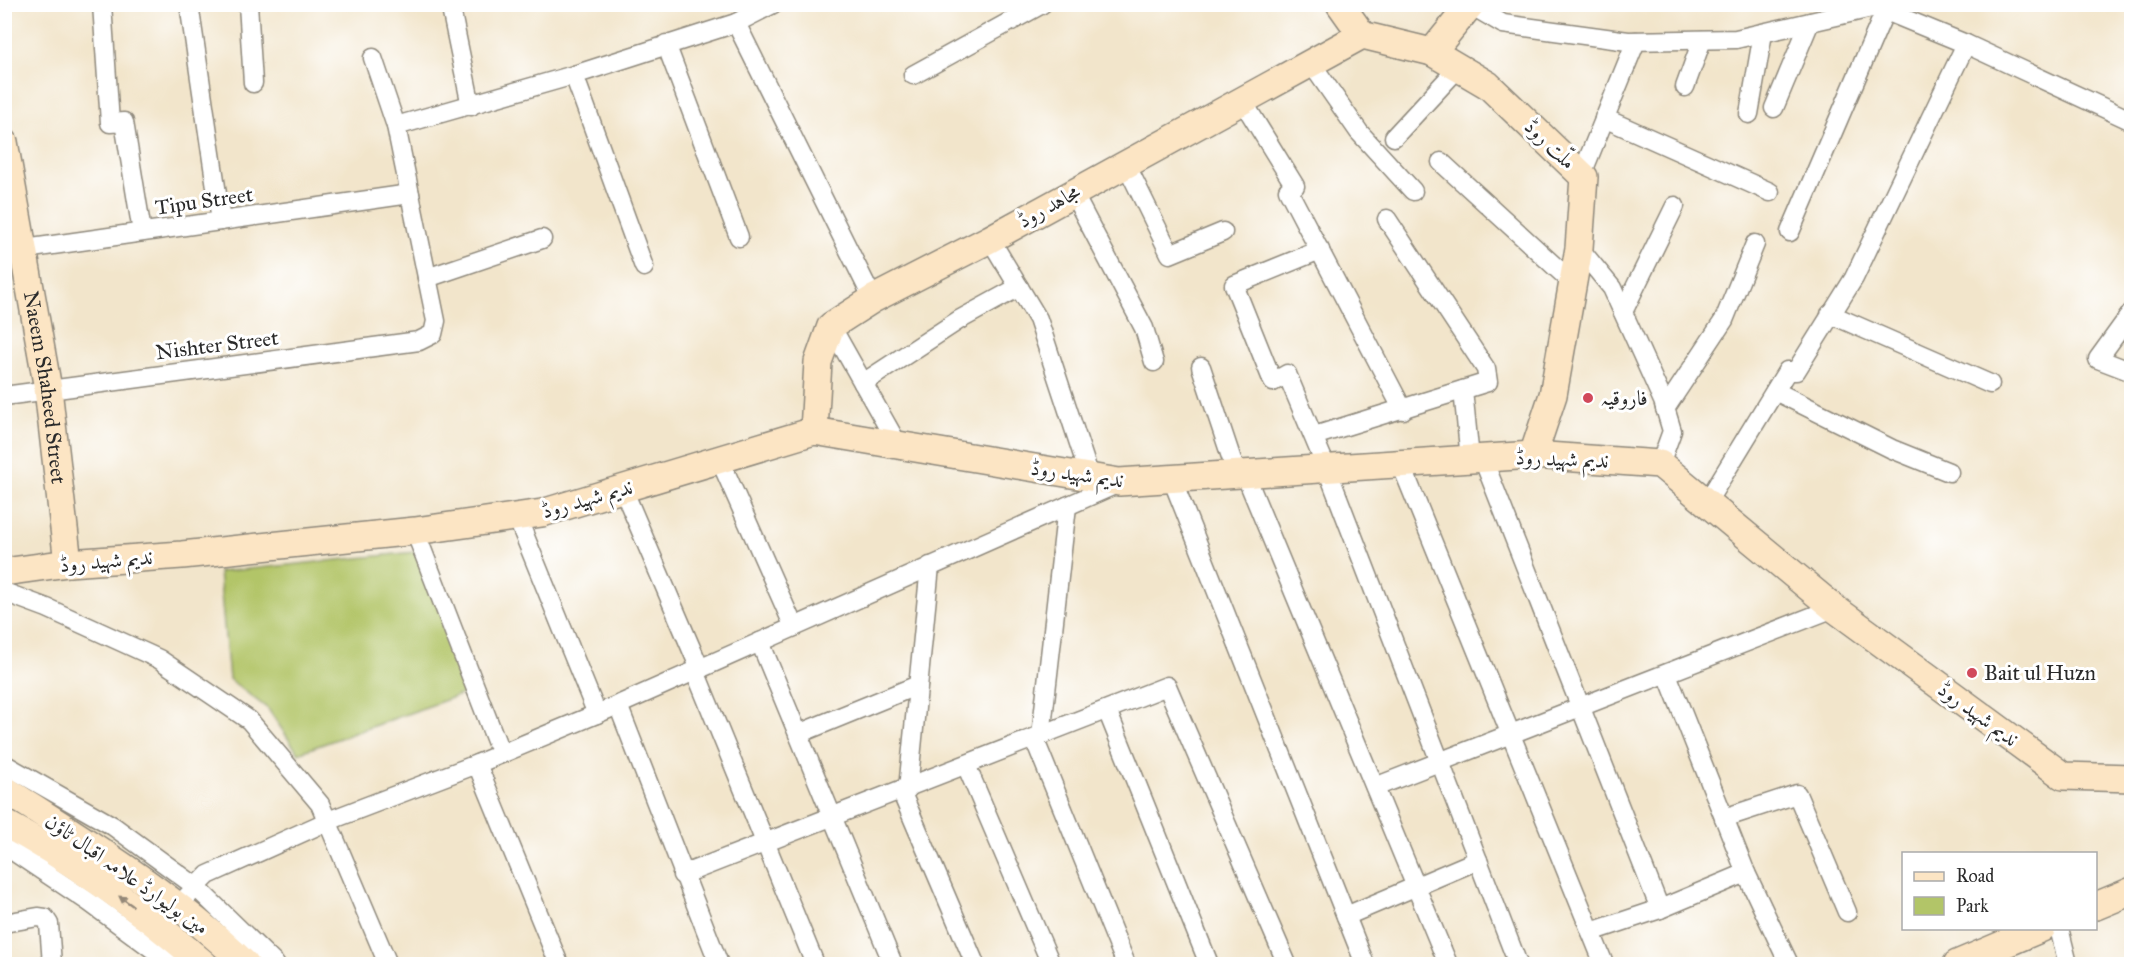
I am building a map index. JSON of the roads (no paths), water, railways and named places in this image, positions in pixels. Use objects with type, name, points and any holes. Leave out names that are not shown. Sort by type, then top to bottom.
[{"type":"street","points":[[102,4],[111,123],[124,122],[142,232]]},
{"type":"street","points":[[189,4],[221,221]]},
{"type":"street","points":[[248,4],[254,83]]},
{"type":"street","points":[[450,4],[471,106]]},
{"type":"street","points":[[396,126],[574,75],[736,23],[773,4]]},
{"type":"street","points":[[913,75],[1042,4]]},
{"type":"street","points":[[1340,4],[1362,35]]},
{"type":"street","points":[[1432,52],[1470,5],[1503,24],[1636,41],[1736,39],[1879,7],[1966,44],[2132,121]]},
{"type":"street","points":[[1790,232],[1879,7]]},
{"type":"street","points":[[1774,108],[1810,22]]},
{"type":"street","points":[[736,23],[873,299]]},
{"type":"street","points":[[1749,114],[1763,33]]},
{"type":"street","name":"ملّت روڈ","points":[[1362,35],[1432,52],[1488,86],[1584,177],[1579,248],[1553,395],[1533,455]]},
{"type":"street","name":"مجاہد روڈ","points":[[831,326],[873,299],[990,238],[1362,35]]},
{"type":"street","points":[[1685,87],[1702,40]]},
{"type":"street","points":[[1582,174],[1636,41]]},
{"type":"street","points":[[666,44],[739,237]]},
{"type":"street","points":[[1707,502],[1787,371],[1796,371],[1854,278],[1966,44]]},
{"type":"street","points":[[373,58],[396,126],[427,278],[543,238]]},
{"type":"street","points":[[1311,63],[1359,132],[1413,191]]},
{"type":"street","points":[[1394,137],[1458,68]]},
{"type":"street","points":[[574,75],[644,267]]},
{"type":"street","points":[[1242,100],[1295,186],[1288,190],[1403,410]]},
{"type":"street","points":[[1604,118],[1770,192]]},
{"type":"street","name":"Naeem Shaheed Street","points":[[4,142],[14,250],[48,389],[68,563]]},
{"type":"street","points":[[1441,162],[1573,283]]},
{"type":"street","points":[[1126,164],[1170,254],[1223,232]]},
{"type":"street","points":[[1073,193],[1144,328],[1154,362]]},
{"type":"street","name":"Tipu Street","points":[[14,250],[410,194]]},
{"type":"street","points":[[1623,312],[1675,206]]},
{"type":"street","points":[[1314,436],[1488,382],[1486,369],[1387,219]]},
{"type":"street","points":[[990,238],[1038,319],[1090,477]]},
{"type":"street","points":[[1665,409],[1724,320],[1755,244]]},
{"type":"street","points":[[1579,248],[1612,288],[1665,409],[1672,431],[1660,464]]},
{"type":"street","points":[[1320,250],[1234,285],[1273,382],[1287,374],[1314,436],[1518,964]]},
{"type":"street","name":"Nishter Street","points":[[4,396],[419,341],[433,334],[436,321],[427,278]]},
{"type":"street","points":[[863,383],[959,320],[1019,287]]},
{"type":"street","points":[[2132,312],[2097,358],[2132,372]]},
{"type":"street","points":[[1830,314],[1990,384]]},
{"type":"street","points":[[831,326],[898,445]]},
{"type":"street","points":[[814,431],[818,362],[831,326]]},
{"type":"street","points":[[1201,367],[1241,474],[1448,964]]},
{"type":"street","points":[[1463,390],[1477,459],[1581,707],[1660,909]]},
{"type":"street","points":[[1775,391],[1892,449],[1949,472]]},
{"type":"street","name":"ندیم شہید روڈ","points":[[4,572],[68,563],[182,555],[415,531],[543,513],[814,431],[1119,482],[1533,455],[1660,464],[1834,608],[2063,777],[2132,778]]},
{"type":"street","points":[[720,460],[794,627]]},
{"type":"street","points":[[1401,464],[1604,964]]},
{"type":"street","points":[[1172,479],[1365,964]]},
{"type":"street","points":[[161,928],[176,905],[208,875],[328,821],[477,764],[618,705],[1119,482]]},
{"type":"street","points":[[623,489],[815,964]]},
{"type":"street","points":[[1067,506],[1038,737],[1126,964]]},
{"type":"street","points":[[518,517],[597,714]]},
{"type":"street","points":[[415,531],[501,754]]},
{"type":"street","points":[[930,566],[918,685],[904,790],[975,964]]},
{"type":"street","points":[[4,592],[47,608],[159,659],[249,720],[320,804],[388,964]]},
{"type":"street","points":[[1375,787],[1834,608]]},
{"type":"street","points":[[760,642],[893,964]]},
{"type":"street","points":[[1666,674],[1746,873],[1789,964]]},
{"type":"street","points":[[798,734],[918,685]]},
{"type":"street","points":[[682,875],[767,844],[1167,686],[1287,964]]},
{"type":"street","points":[[618,705],[718,964]]},
{"type":"street","points":[[1107,710],[1209,964]]},
{"type":"street","points":[[4,764],[112,826],[195,886],[275,964]]},
{"type":"street","points":[[477,764],[560,964]]},
{"type":"street","points":[[966,765],[1052,964]]},
{"type":"street","name":"مین بولیوارڈ علامہ اقبال ٹاؤن","points":[[4,789],[110,857],[176,905],[245,964]]},
{"type":"street","points":[[1724,818],[1797,794],[1847,912]]},
{"type":"street","name":"مین بولیوارڈ علامہ اقبال ٹاؤن","points":[[4,823],[34,839],[98,881],[161,928],[204,964]]},
{"type":"street","points":[[4,845],[89,902],[173,964]]},
{"type":"street","points":[[1346,916],[1478,860]]},
{"type":"street","points":[[1591,932],[1660,909],[1746,873]]},
{"type":"street","points":[[2097,906],[2132,891]]},
{"type":"street","points":[[4,923],[38,917],[45,918],[49,924],[52,964]]},
{"type":"street","points":[[1957,964],[2037,930]]},
{"type":"street","points":[[2060,930],[2068,964]]},
{"type":"place","name":"فاروقیہ","points":[[1588,398]]},
{"type":"place","name":"Bait ul Huzn","points":[[1972,673]]}]
